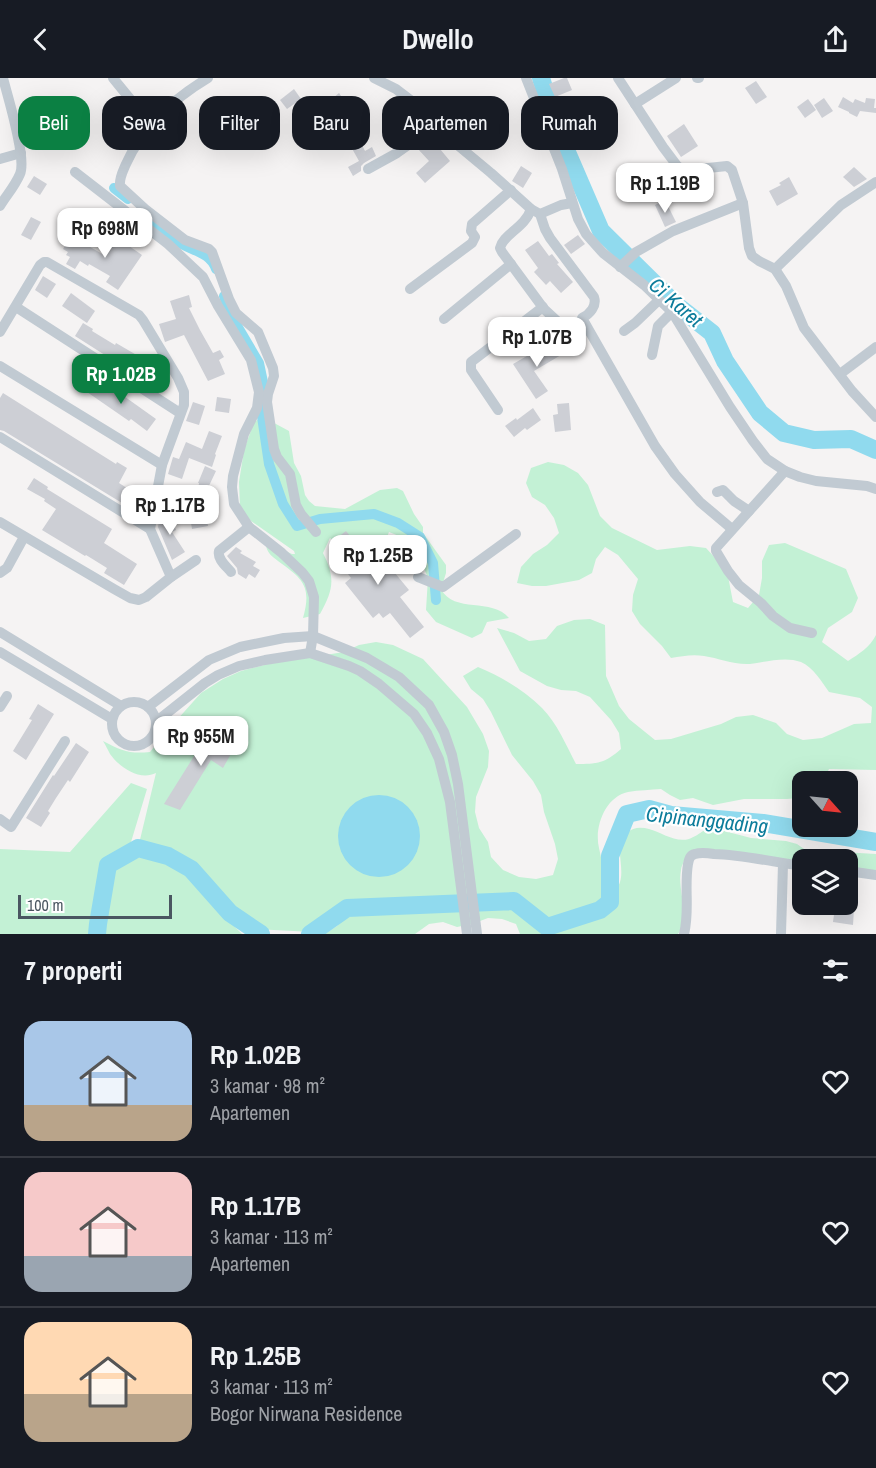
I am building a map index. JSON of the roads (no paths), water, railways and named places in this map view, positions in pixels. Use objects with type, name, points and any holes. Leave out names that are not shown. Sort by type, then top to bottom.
[{"type":"street","points":[[0,206],[21,174],[21,153],[4,97],[3,78]]},
{"type":"street","points":[[113,78],[128,96]]},
{"type":"street","points":[[208,78],[162,112],[150,124],[132,149],[119,183],[145,209],[185,240],[212,252],[236,313],[258,332],[273,368],[274,376],[267,402],[273,443],[277,457],[290,474],[296,506],[313,528]]},
{"type":"street","points":[[374,78],[405,96]]},
{"type":"street","points":[[526,78],[578,219],[586,234],[595,246],[624,264],[672,312],[753,441],[767,459],[785,471],[816,481],[855,484],[876,489]]},
{"type":"street","points":[[618,78],[678,167],[689,170],[724,166],[731,168],[743,203],[752,256],[775,269],[786,286],[804,328],[852,391],[876,417]]},
{"type":"street","points":[[635,104],[676,78]]},
{"type":"street","points":[[368,169],[401,150]]},
{"type":"street","points":[[463,150],[535,212],[550,238],[594,297],[595,303],[587,315],[577,320],[675,474],[700,502],[732,529]]},
{"type":"street","points":[[0,159],[21,153]]},
{"type":"street","points":[[75,172],[168,244],[203,277],[251,360],[259,392],[257,408],[244,434],[233,476],[234,504],[249,527],[282,552],[309,581],[314,597],[310,653]]},
{"type":"street","points":[[775,269],[841,205],[876,182]]},
{"type":"street","points":[[410,289],[472,243],[475,237],[471,231],[472,224],[511,190]]},
{"type":"street","points":[[557,321],[543,307],[502,252],[501,244],[528,216],[535,212],[572,203]]},
{"type":"street","points":[[624,264],[636,252],[673,231],[743,203]]},
{"type":"street","points":[[0,332],[40,265],[47,262],[139,315],[178,378],[184,392],[184,405],[162,465],[150,529],[171,577]]},
{"type":"street","points":[[444,320],[511,264]]},
{"type":"street","points":[[624,331],[659,300]]},
{"type":"street","points":[[16,307],[180,413]]},
{"type":"street","points":[[498,410],[470,365],[473,360],[543,307]]},
{"type":"street","points":[[651,355],[658,326],[672,312]]},
{"type":"street","points":[[840,374],[876,347]]},
{"type":"street","points":[[0,366],[162,465]]},
{"type":"street","points":[[0,437],[150,529]]},
{"type":"street","points":[[785,471],[716,550],[739,585],[773,616],[790,628],[812,633]]},
{"type":"street","points":[[717,492],[723,490],[734,501],[749,510]]},
{"type":"street","points":[[0,522],[130,598],[139,600],[196,560]]},
{"type":"street","points":[[231,572],[218,553],[249,527]]},
{"type":"street","points":[[418,577],[443,587],[516,534]]},
{"type":"street","points":[[0,573],[7,568],[24,537]]},
{"type":"street","points":[[0,632],[121,706]]},
{"type":"street","points":[[148,707],[208,660],[256,643],[284,638],[312,636],[352,651],[399,677],[429,705],[444,732],[458,784],[470,915],[477,934]]},
{"type":"street","points":[[0,652],[112,719]]},
{"type":"street","points":[[157,721],[205,683],[239,666],[310,653],[360,670],[414,714],[427,733],[439,759],[450,802],[467,890]]},
{"type":"street","points":[[0,707],[7,696]]},
{"type":"street","points":[[139,702],[153,712],[157,721],[156,729],[149,741],[136,747],[123,744],[117,739],[113,733],[112,719],[121,706],[139,702]]},
{"type":"street","points":[[0,819],[11,827],[65,741]]},
{"type":"street","points":[[684,934],[687,915],[688,862],[693,854],[727,854],[792,865]]},
{"type":"street","points":[[781,934],[783,864]]},
{"type":"street","points":[[858,872],[876,875]]},
{"type":"street","points":[[467,934],[470,915]]},
{"type":"water","points":[[379,795],[395,798],[408,807],[417,820],[420,836],[417,852],[408,865],[395,874],[379,877],[363,874],[350,865],[341,852],[338,836],[341,820],[350,807],[363,798]]},
{"type":"waterway","name":"Ci Karet","points":[[541,78],[557,129],[601,231],[675,304],[712,333],[725,361],[760,413],[784,433],[814,440],[851,439],[876,450]]},
{"type":"waterway","points":[[114,188],[128,199]]},
{"type":"waterway","points":[[154,221],[177,241],[209,258],[216,269]]},
{"type":"waterway","points":[[224,296],[229,312],[259,363],[263,382],[261,410],[269,464],[283,504],[297,526],[320,519],[374,514],[398,523],[420,537],[433,563],[436,600]]},
{"type":"waterway","name":"Cipinanggading","points":[[310,934],[347,908],[514,901],[547,927],[600,910],[610,902],[610,856],[627,814],[649,809],[671,815],[763,823],[876,842]]},
{"type":"waterway","name":"Cipinanggading","points":[[97,934],[108,865],[138,848],[168,856],[191,869],[230,913],[261,934]]}]
